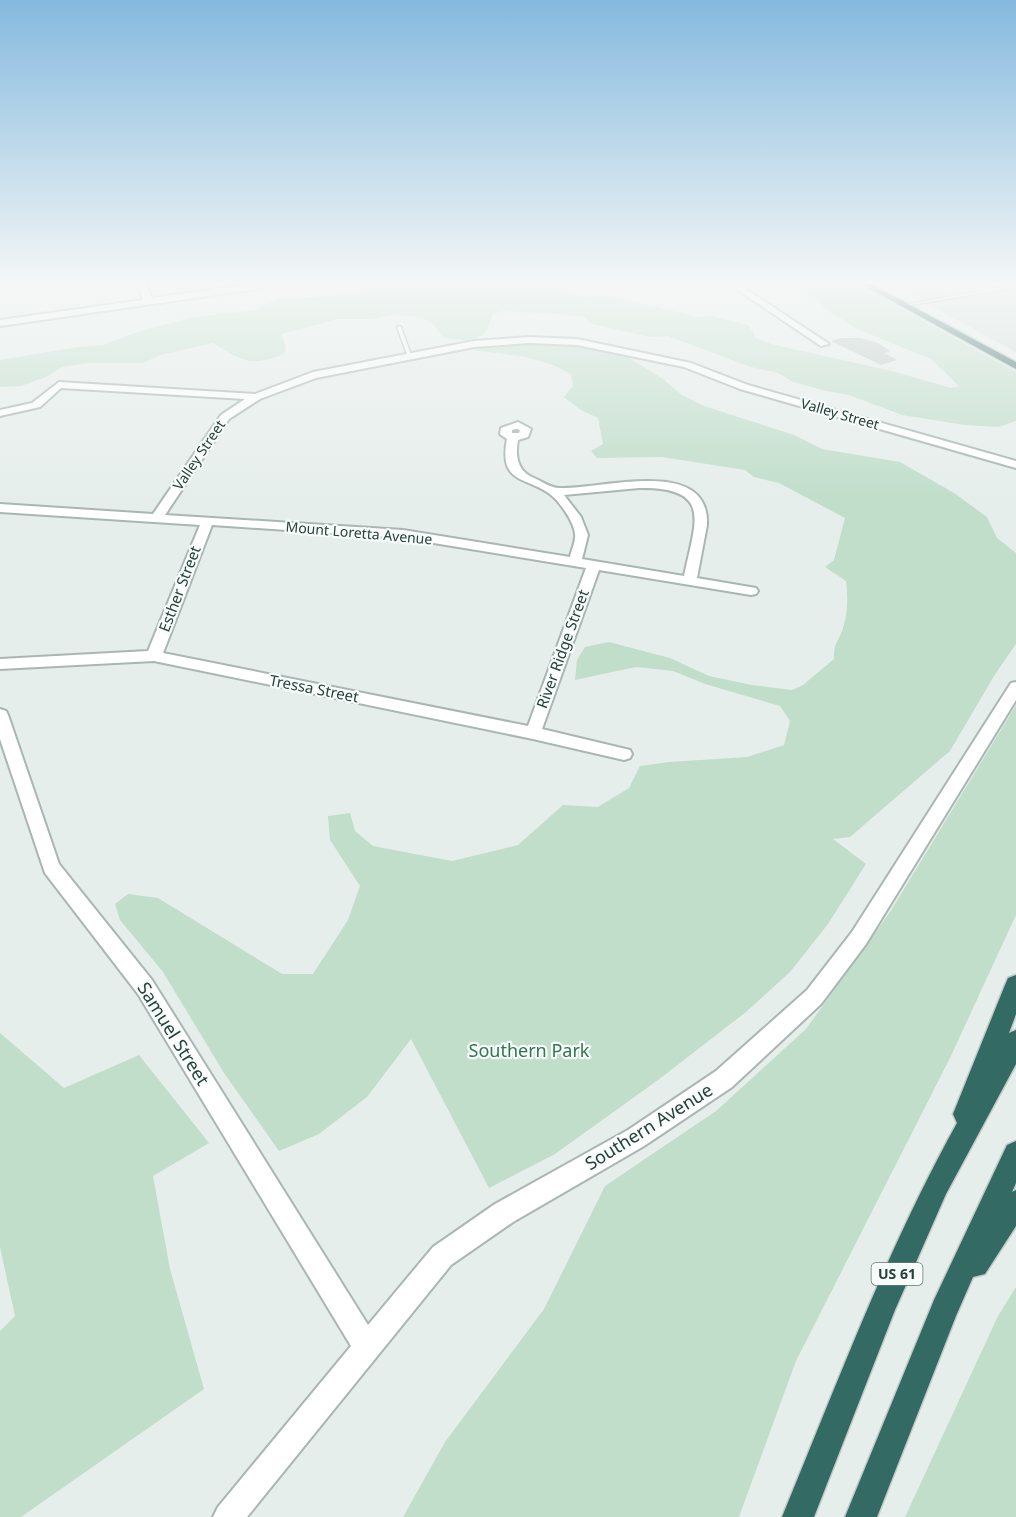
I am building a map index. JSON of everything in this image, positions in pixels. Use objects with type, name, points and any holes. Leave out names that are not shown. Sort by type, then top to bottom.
[{"type":"highway","points":[[996,355],[1016,366]]},
{"type":"highway","points":[[937,1185],[1016,985]]},
{"type":"highway","name":"US 61","points":[[798,1517],[883,1305],[937,1185],[1016,1041]]},
{"type":"highway","points":[[861,1517],[944,1310],[1016,1154]]},
{"type":"highway","points":[[944,1310],[1016,1203]]},
{"type":"street","name":"Valley Street","points":[[157,517],[225,417],[256,397],[314,375],[421,355]]},
{"type":"street","name":"Valley Street","points":[[644,355],[687,365],[744,387],[1016,465]]},
{"type":"street","points":[[0,413],[36,405],[59,385],[256,397]]},
{"type":"street","points":[[513,438],[510,453],[513,466],[524,478],[555,492],[584,491],[643,483],[677,488],[690,494],[699,503],[701,517],[690,581]]},
{"type":"street","points":[[555,492],[580,526],[581,544],[575,562]]},
{"type":"street","name":"Mount Loretta Avenue","points":[[0,508],[403,534],[751,591]]},
{"type":"street","name":"Esther Street","points":[[154,656],[207,522]]},
{"type":"street","name":"River Ridge Street","points":[[533,733],[594,565]]},
{"type":"street","name":"Tressa Street","points":[[0,664],[154,656],[533,733],[624,754]]},
{"type":"street","name":"Southern Avenue","points":[[228,1517],[442,1256],[504,1213],[636,1138],[724,1079],[814,997],[859,938],[1016,687]]},
{"type":"street","name":"Samuel Street","points":[[0,715],[51,868],[145,987],[366,1346]]},
{"type":"green space","points":[[31,355],[161,355],[143,363],[89,363],[62,367],[46,377],[21,386],[0,387],[0,360]]},
{"type":"green space","points":[[233,355],[282,355],[255,361]]},
{"type":"green space","name":"Southern Park","points":[[510,355],[626,356],[663,379],[682,395],[704,406],[794,435],[822,449],[900,462],[954,493],[987,517],[997,538],[1016,553],[1016,644],[994,676],[950,751],[850,837],[833,839],[866,864],[828,924],[790,972],[746,1012],[658,1080],[555,1154],[489,1188],[411,1039],[367,1097],[319,1134],[279,1151],[224,1073],[163,972],[120,920],[115,904],[128,894],[158,898],[282,974],[313,974],[348,920],[360,886],[330,840],[328,816],[350,813],[355,831],[373,846],[452,861],[518,845],[563,805],[598,807],[629,788],[640,766],[747,757],[784,745],[790,721],[780,706],[705,684],[673,671],[636,667],[575,680],[577,660],[585,647],[609,642],[670,658],[709,676],[792,690],[803,685],[834,659],[836,645],[846,616],[846,581],[825,567],[834,560],[845,518],[779,483],[754,477],[745,470],[662,457],[597,458],[591,451],[603,444],[598,418],[581,410],[564,397],[573,386],[571,374],[553,365]]},
{"type":"green space","points":[[718,355],[819,355],[892,371],[951,388],[959,386],[931,359],[921,355],[985,355],[1016,372],[1016,421],[999,427],[965,425],[902,415],[849,395],[793,382],[778,373],[751,367]]},
{"type":"green space","points":[[1016,705],[1016,915],[950,1058],[796,1361],[739,1517],[403,1517],[445,1442],[544,1309],[605,1186],[716,1111],[806,1029],[890,912]]},
{"type":"green space","points":[[0,1033],[64,1088],[139,1055],[209,1143],[153,1176],[170,1269],[204,1389],[21,1517],[0,1517],[0,1331],[15,1316],[0,1247]]},
{"type":"green space","points":[[1016,1287],[1016,1517],[905,1517],[998,1316]]},
{"type":"building","points":[[860,355],[887,355],[897,360],[881,365]]}]
